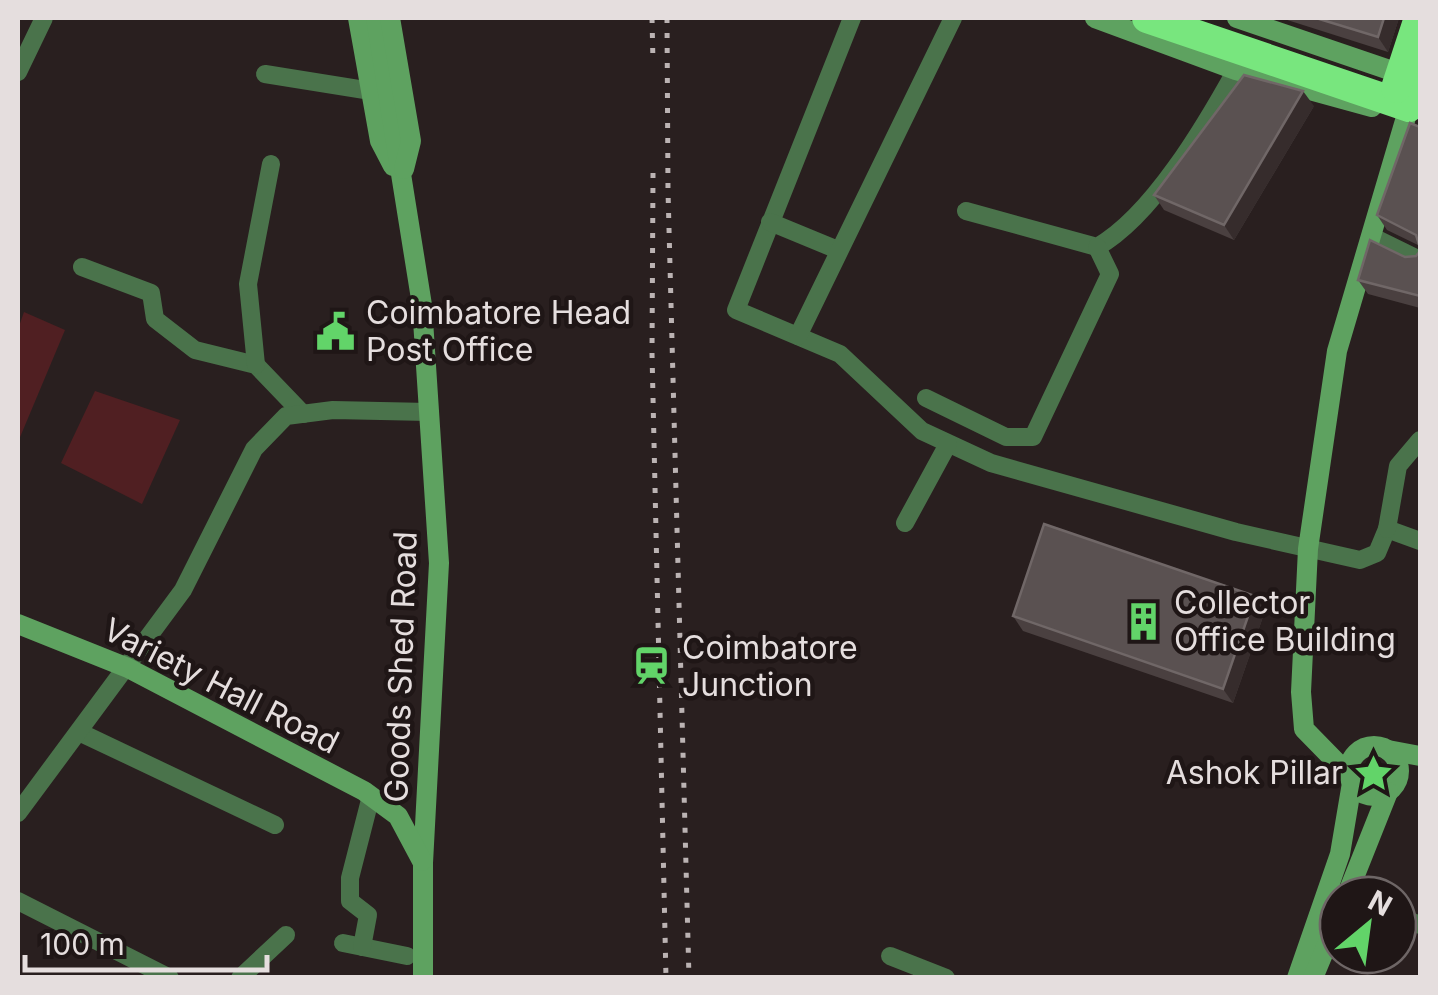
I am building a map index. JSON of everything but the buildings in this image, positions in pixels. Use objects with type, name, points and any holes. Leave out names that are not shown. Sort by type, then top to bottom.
[{"type":"highway","points":[[1147,18],[1359,81],[1410,85],[1419,18]]},
{"type":"highway","points":[[1197,18],[1359,81]]},
{"type":"main road","points":[[358,18],[380,142],[402,181]]},
{"type":"main road","name":"Goods Shed Road","points":[[376,18],[422,305],[440,564],[423,863],[424,978]]},
{"type":"main road","points":[[390,18],[410,141],[402,181]]},
{"type":"main road","points":[[1095,18],[1236,70],[1364,107],[1410,85]]},
{"type":"main road","points":[[1237,18],[1410,85]]},
{"type":"main road","points":[[1410,85],[1372,236],[1337,351],[1308,549],[1301,692],[1304,728],[1364,794],[1391,789],[1420,777]]},
{"type":"main road","name":"Variety Hall Road","points":[[18,624],[128,668],[371,796],[398,816],[423,863]]},
{"type":"main road","points":[[1304,728],[1364,748],[1417,750]]},
{"type":"main road","points":[[1297,978],[1340,854],[1352,759],[1364,748]]},
{"type":"main road","points":[[1354,875],[1400,771],[1388,750]]},
{"type":"street","points":[[18,72],[44,18]]},
{"type":"street","points":[[852,18],[736,310],[840,354],[922,432],[948,444],[1040,477],[1360,560],[1377,553],[1398,466],[1420,440]]},
{"type":"street","points":[[798,336],[953,18]]},
{"type":"street","points":[[966,211],[1096,248],[1121,234],[1140,211],[1214,110],[1236,70]]},
{"type":"street","points":[[265,74],[371,91]]},
{"type":"street","points":[[256,366],[248,284],[272,164]]},
{"type":"street","points":[[770,222],[838,250]]},
{"type":"street","points":[[1372,236],[1420,260]]},
{"type":"street","points":[[926,398],[1006,436],[1033,437],[1110,274],[1096,248]]},
{"type":"street","points":[[82,267],[151,293],[155,319],[196,350],[256,366],[303,414]]},
{"type":"street","points":[[21,801],[128,668],[182,590],[254,449],[286,416],[429,412]]},
{"type":"street","points":[[905,523],[948,444]]},
{"type":"street","points":[[1386,528],[1420,540]]},
{"type":"street","points":[[79,732],[275,825]]},
{"type":"street","points":[[371,796],[350,878],[350,901],[368,915],[352,944],[407,956]]},
{"type":"street","points":[[18,902],[170,978]]},
{"type":"street","points":[[240,978],[286,935]]},
{"type":"street","points":[[890,956],[946,978]]},
{"type":"shaded area","points":[[24,312],[65,330],[18,442],[18,329]]},
{"type":"shaded area","points":[[95,391],[180,420],[142,504],[61,463]]},
{"type":"railway","points":[[652,18],[653,63]]},
{"type":"railway","points":[[667,18],[689,978]]},
{"type":"railway","points":[[653,173],[652,353],[666,978]]},
{"type":"place","name":"Coimbatore Head Post Office","points":[[336,331]]},
{"type":"place","name":"Collector Office Building","points":[[1144,621]]},
{"type":"place","name":"Coimbatore Junction","points":[[652,666]]},
{"type":"place","name":"Ashok Pillar","points":[[1373,773]]}]
